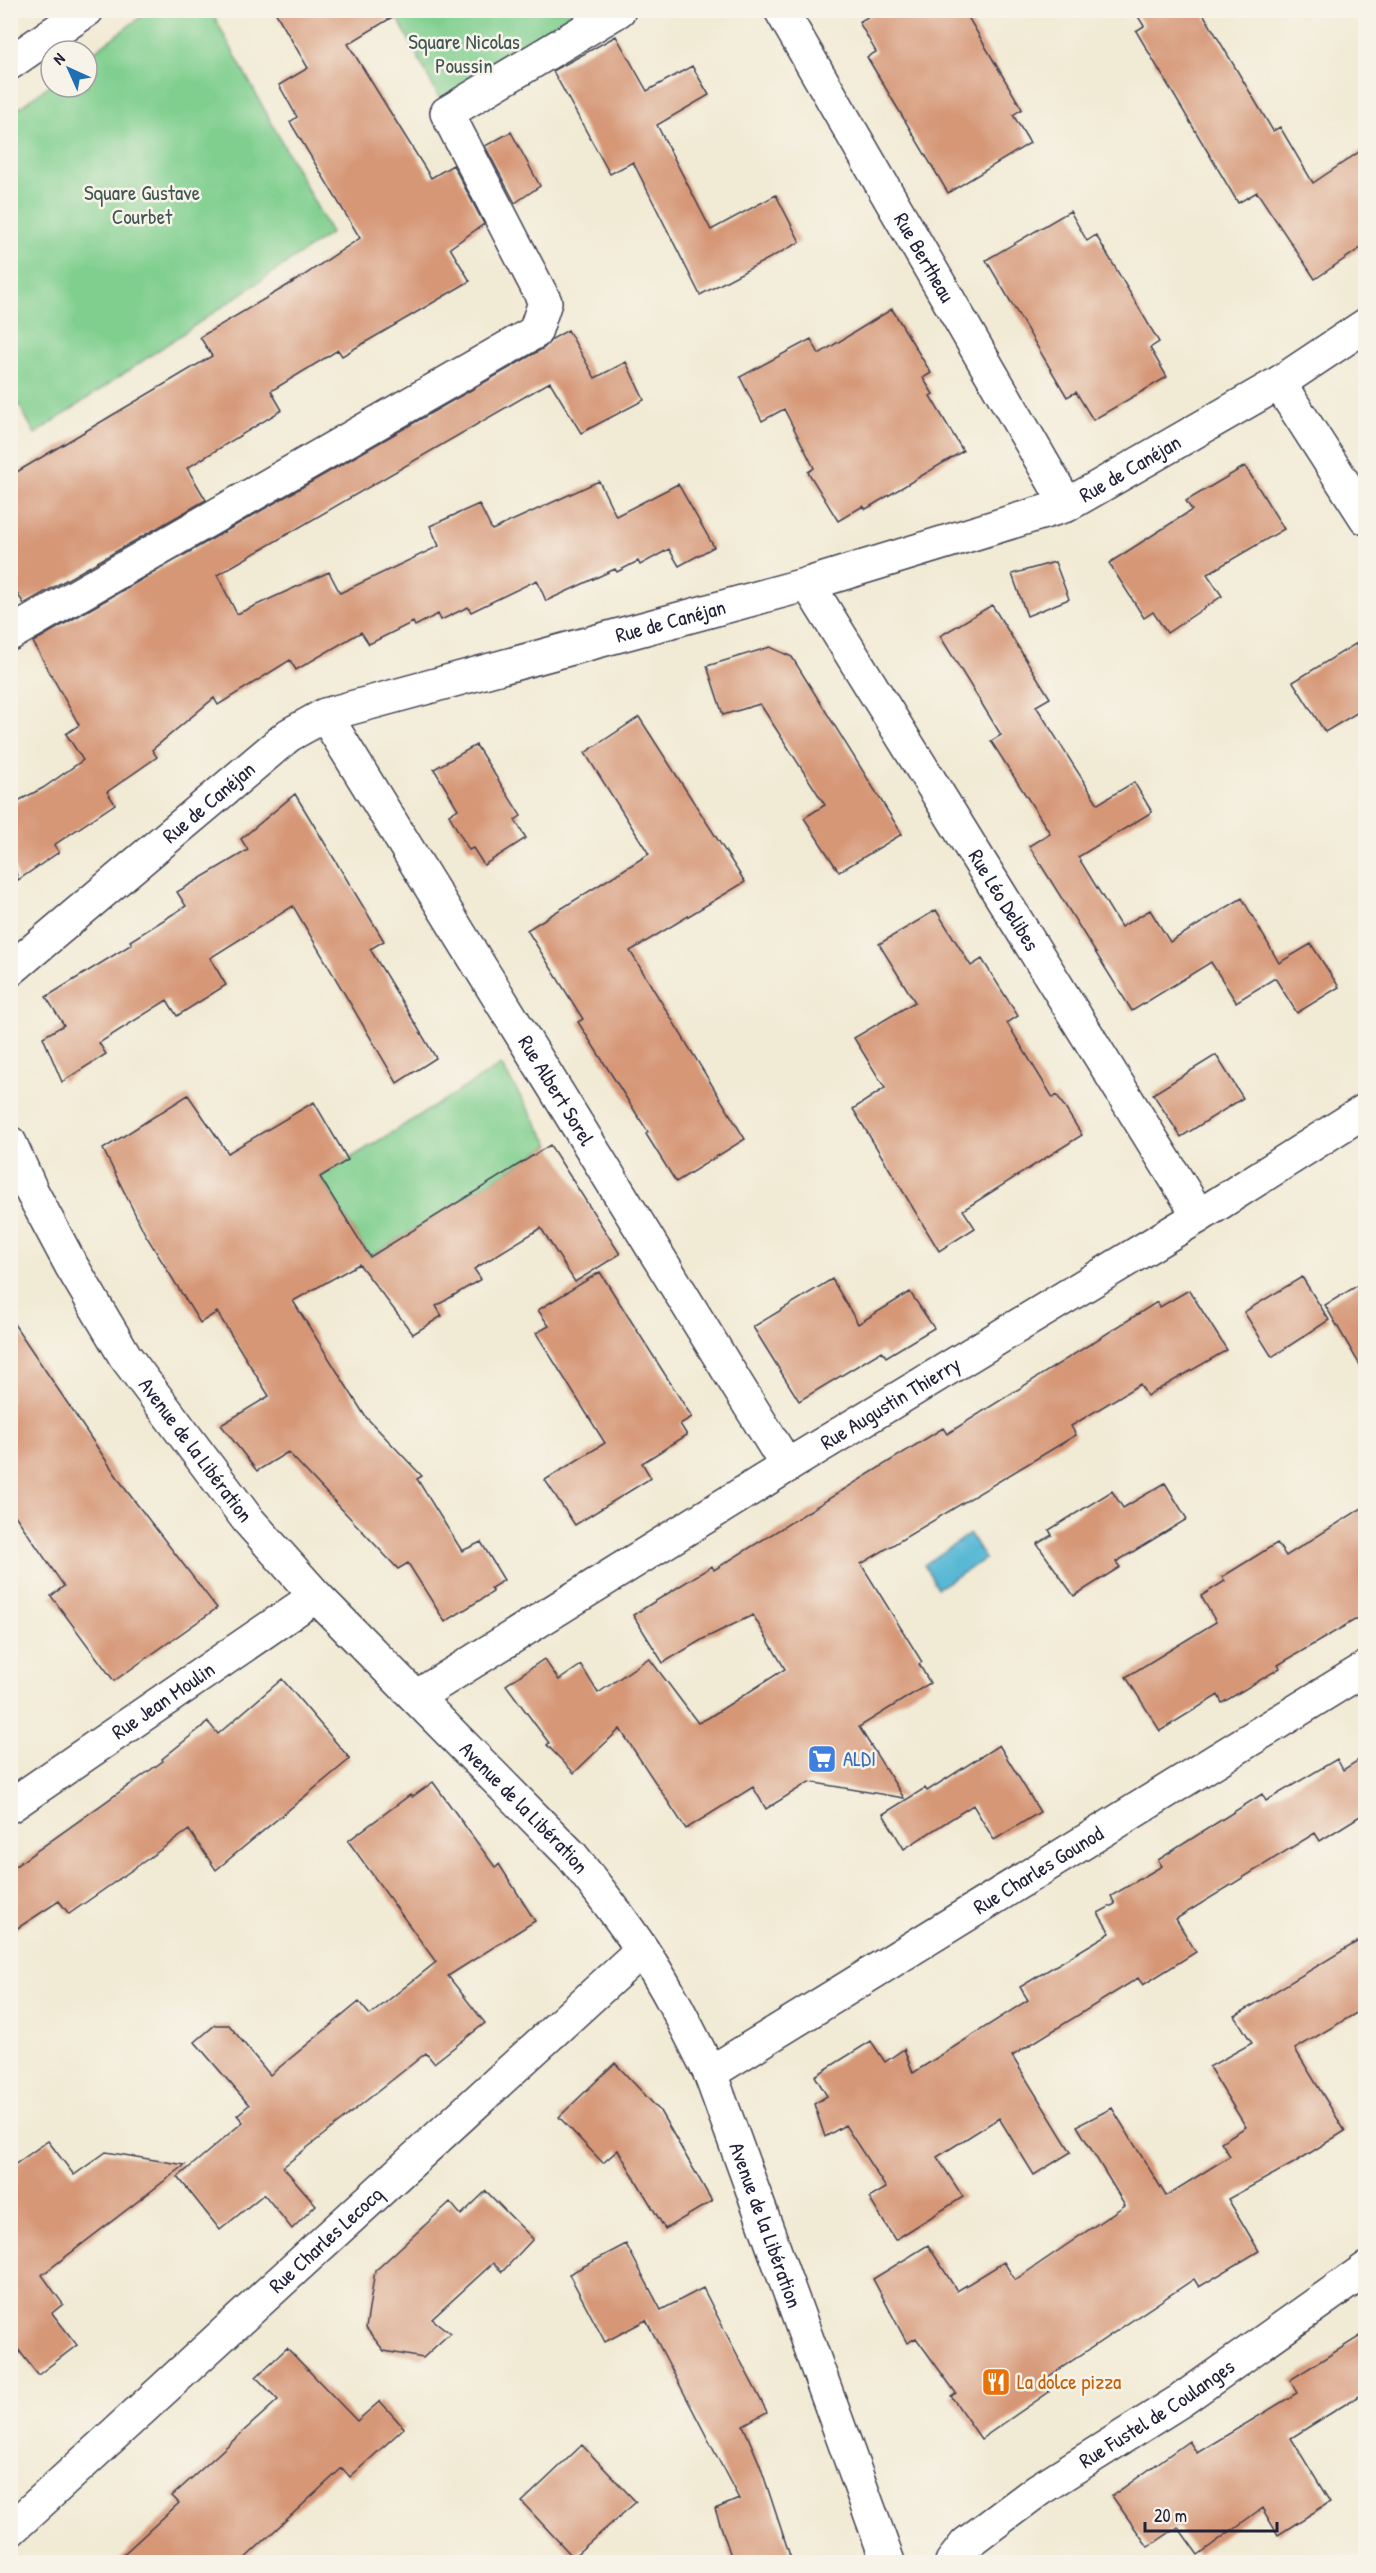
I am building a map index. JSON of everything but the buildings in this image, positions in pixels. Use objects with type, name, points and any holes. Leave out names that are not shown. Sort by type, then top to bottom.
[{"type":"street","points":[[10,63],[87,10]]},
{"type":"street","points":[[10,634],[535,332],[545,302],[447,112],[619,10]]},
{"type":"street","name":"Rue Bertheau","points":[[782,11],[1067,505]]},
{"type":"street","name":"Rue de Canéjan","points":[[10,969],[289,735],[325,715],[808,584],[1067,505],[1279,383],[1365,325]]},
{"type":"street","points":[[1279,383],[1365,518]]},
{"type":"street","name":"Rue Léo Delibes","points":[[808,584],[1199,1216]]},
{"type":"street","name":"Rue Albert Sorel","points":[[325,715],[787,1466]]},
{"type":"street","name":"Rue Augustin Thierry","points":[[416,1697],[787,1466],[1199,1216],[1365,1110]]},
{"type":"street","name":"Avenue de la Libération","points":[[10,1143],[32,1192],[71,1265],[125,1356],[248,1520],[316,1596],[572,1856],[642,1950],[678,2010],[710,2073],[888,2562]]},
{"type":"street","name":"Rue Jean Moulin","points":[[10,1806],[316,1596]]},
{"type":"street","name":"Rue Charles Gounod","points":[[710,2073],[1365,1668]]},
{"type":"street","name":"Rue Charles Lecocq","points":[[10,2530],[642,1950]]},
{"type":"street","name":"Rue Fustel de Coulanges","points":[[952,2562],[966,2544],[1038,2490],[1180,2401],[1365,2269]]},
{"type":"green space","name":"Square Gustave Courbet","points":[[149,11],[211,11],[331,233],[35,434],[11,390],[11,114],[39,93],[39,99],[99,99],[99,48]]},
{"type":"green space","name":"Square Nicolas Poussin","points":[[394,11],[619,11],[447,113]]},
{"type":"green space","points":[[501,1065],[550,1145],[370,1257],[320,1177]]},
{"type":"water","points":[[970,1534],[985,1559],[938,1588],[924,1565]]},
{"type":"place","name":"ALDI","points":[[822,1759]]},
{"type":"place","name":"La dolce pizza","points":[[996,2382]]}]
